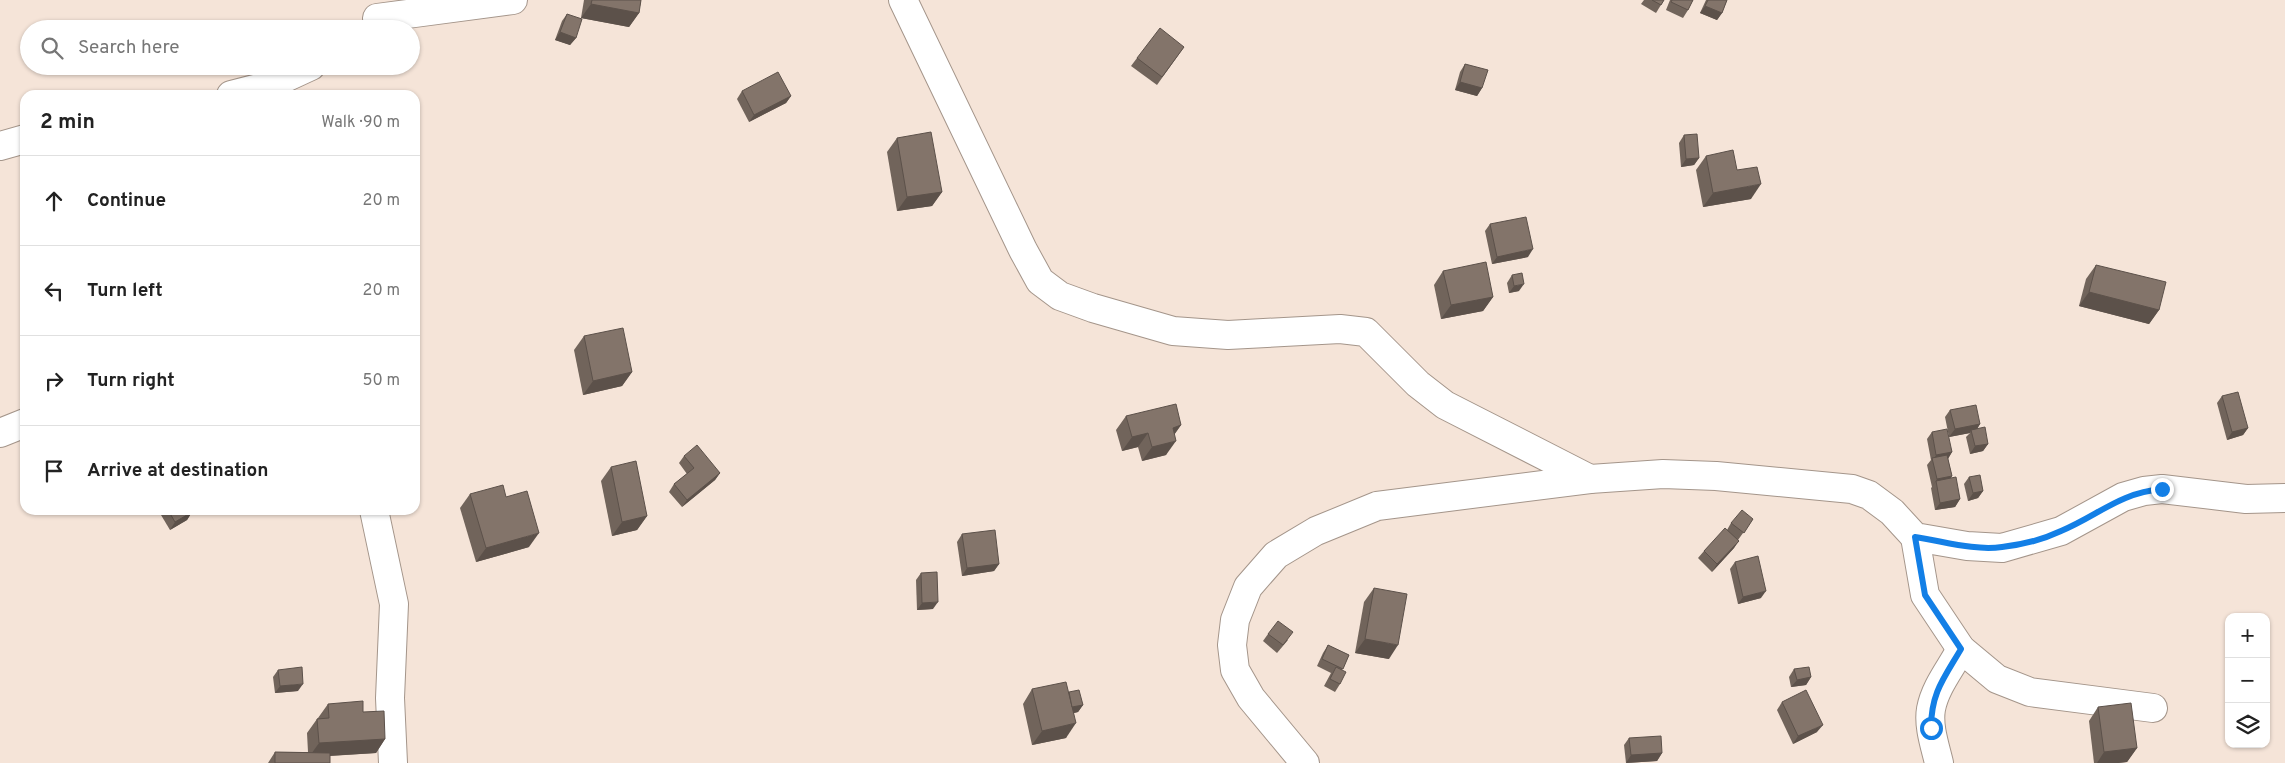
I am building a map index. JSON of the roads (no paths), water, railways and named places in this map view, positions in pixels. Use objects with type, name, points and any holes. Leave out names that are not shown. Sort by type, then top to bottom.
[{"type":"street","points":[[377,16],[513,0]]},
{"type":"street","points":[[903,0],[1023,250],[1040,281],[1060,296],[1173,331],[1228,334],[1340,328],[1366,332],[1418,384],[1445,405],[1590,479]]},
{"type":"street","points":[[250,90],[270,85],[292,75]]},
{"type":"street","points":[[295,90],[304,75]]},
{"type":"street","points":[[0,146],[20,140]]},
{"type":"street","points":[[0,433],[20,425]]},
{"type":"street","points":[[1305,763],[1251,698],[1235,670],[1232,645],[1235,620],[1248,587],[1276,555],[1316,531],[1377,506],[1590,479],[1663,474],[1716,476],[1852,489],[1869,495],[1892,512],[1915,537],[1925,595],[1961,649],[1997,680],[2030,692],[2153,708]]},
{"type":"street","points":[[1915,537],[1967,546],[2002,548],[2061,531],[2123,497],[2144,491],[2162,489],[2246,499],[2285,498]]},
{"type":"street","points":[[375,515],[394,604],[390,698],[393,763]]},
{"type":"street","points":[[1939,763],[1931,728],[1931,709],[1937,691],[1961,649]]}]
